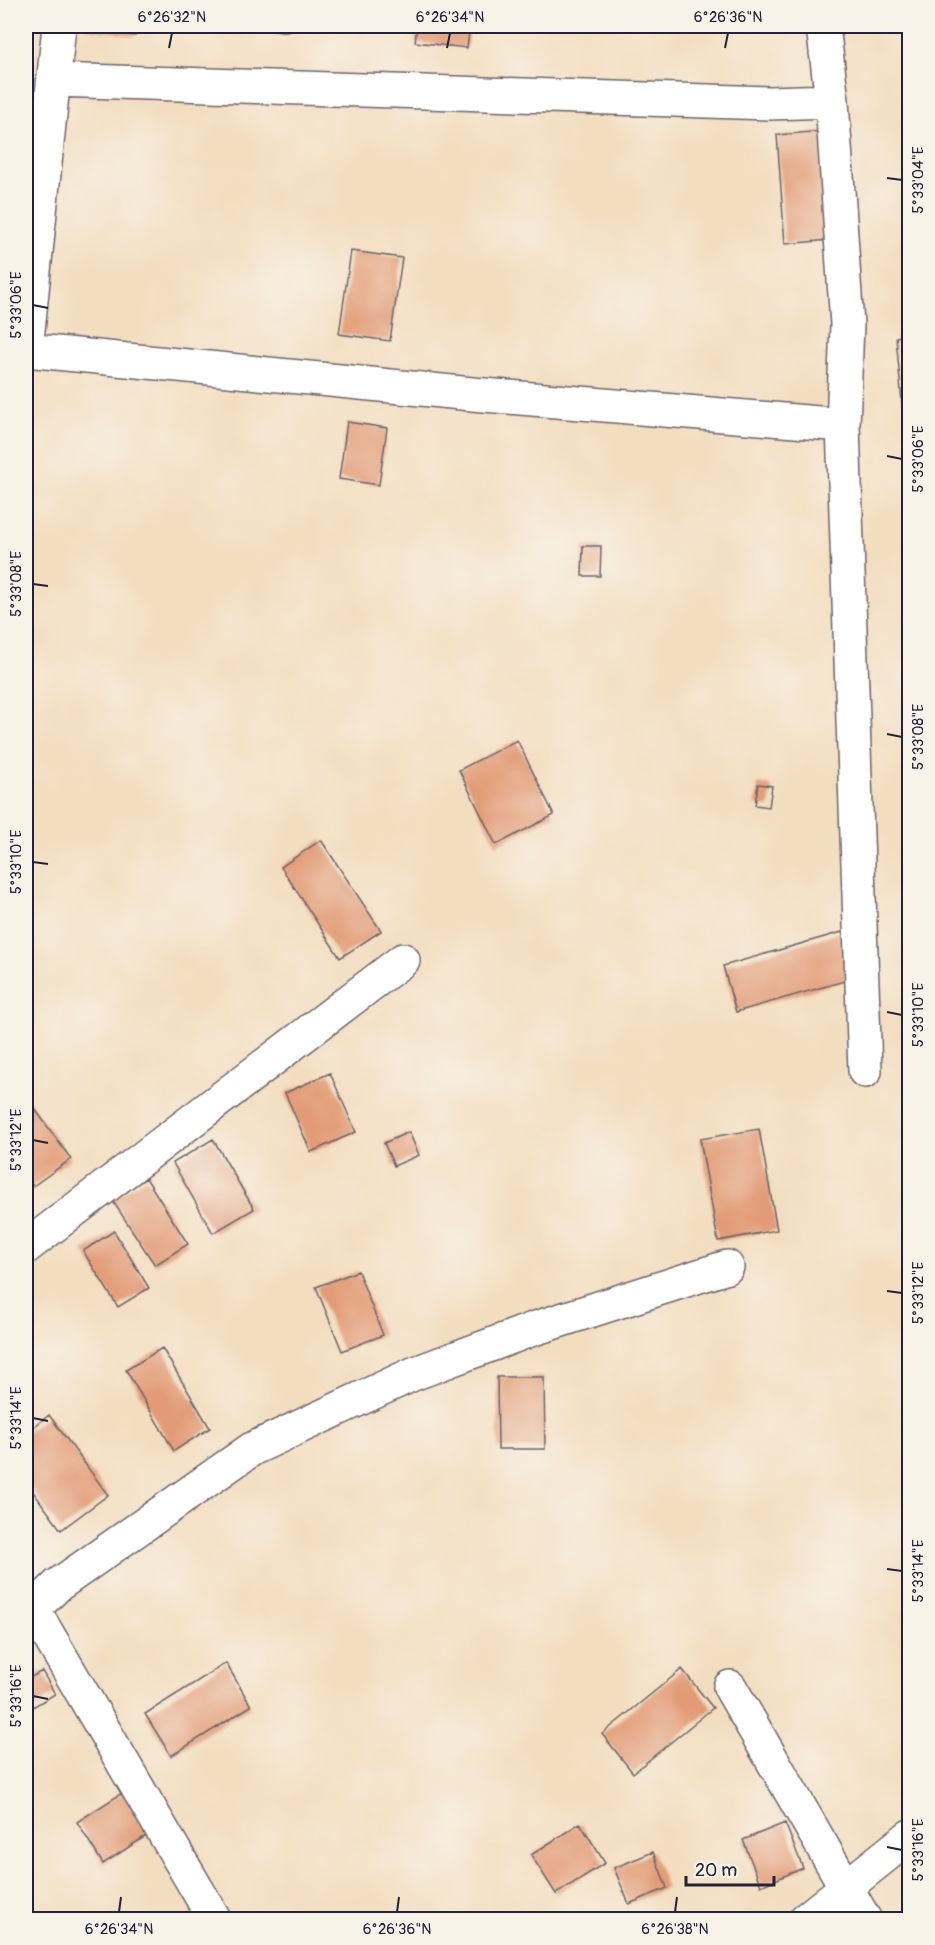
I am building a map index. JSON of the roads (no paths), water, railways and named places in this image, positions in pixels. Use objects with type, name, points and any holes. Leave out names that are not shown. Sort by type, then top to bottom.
[{"type":"street","points":[[59,26],[26,350],[460,393],[843,425]]},
{"type":"street","points":[[823,26],[832,101],[848,326],[843,425],[865,1071]]},
{"type":"street","points":[[54,80],[757,102],[832,101]]},
{"type":"street","points":[[26,1247],[403,960]]},
{"type":"street","points":[[215,1920],[29,1612],[58,1585],[252,1449],[413,1374],[533,1329],[727,1267]]},
{"type":"street","points":[[730,1687],[865,1920]]},
{"type":"street","points":[[805,1920],[909,1836]]}]
